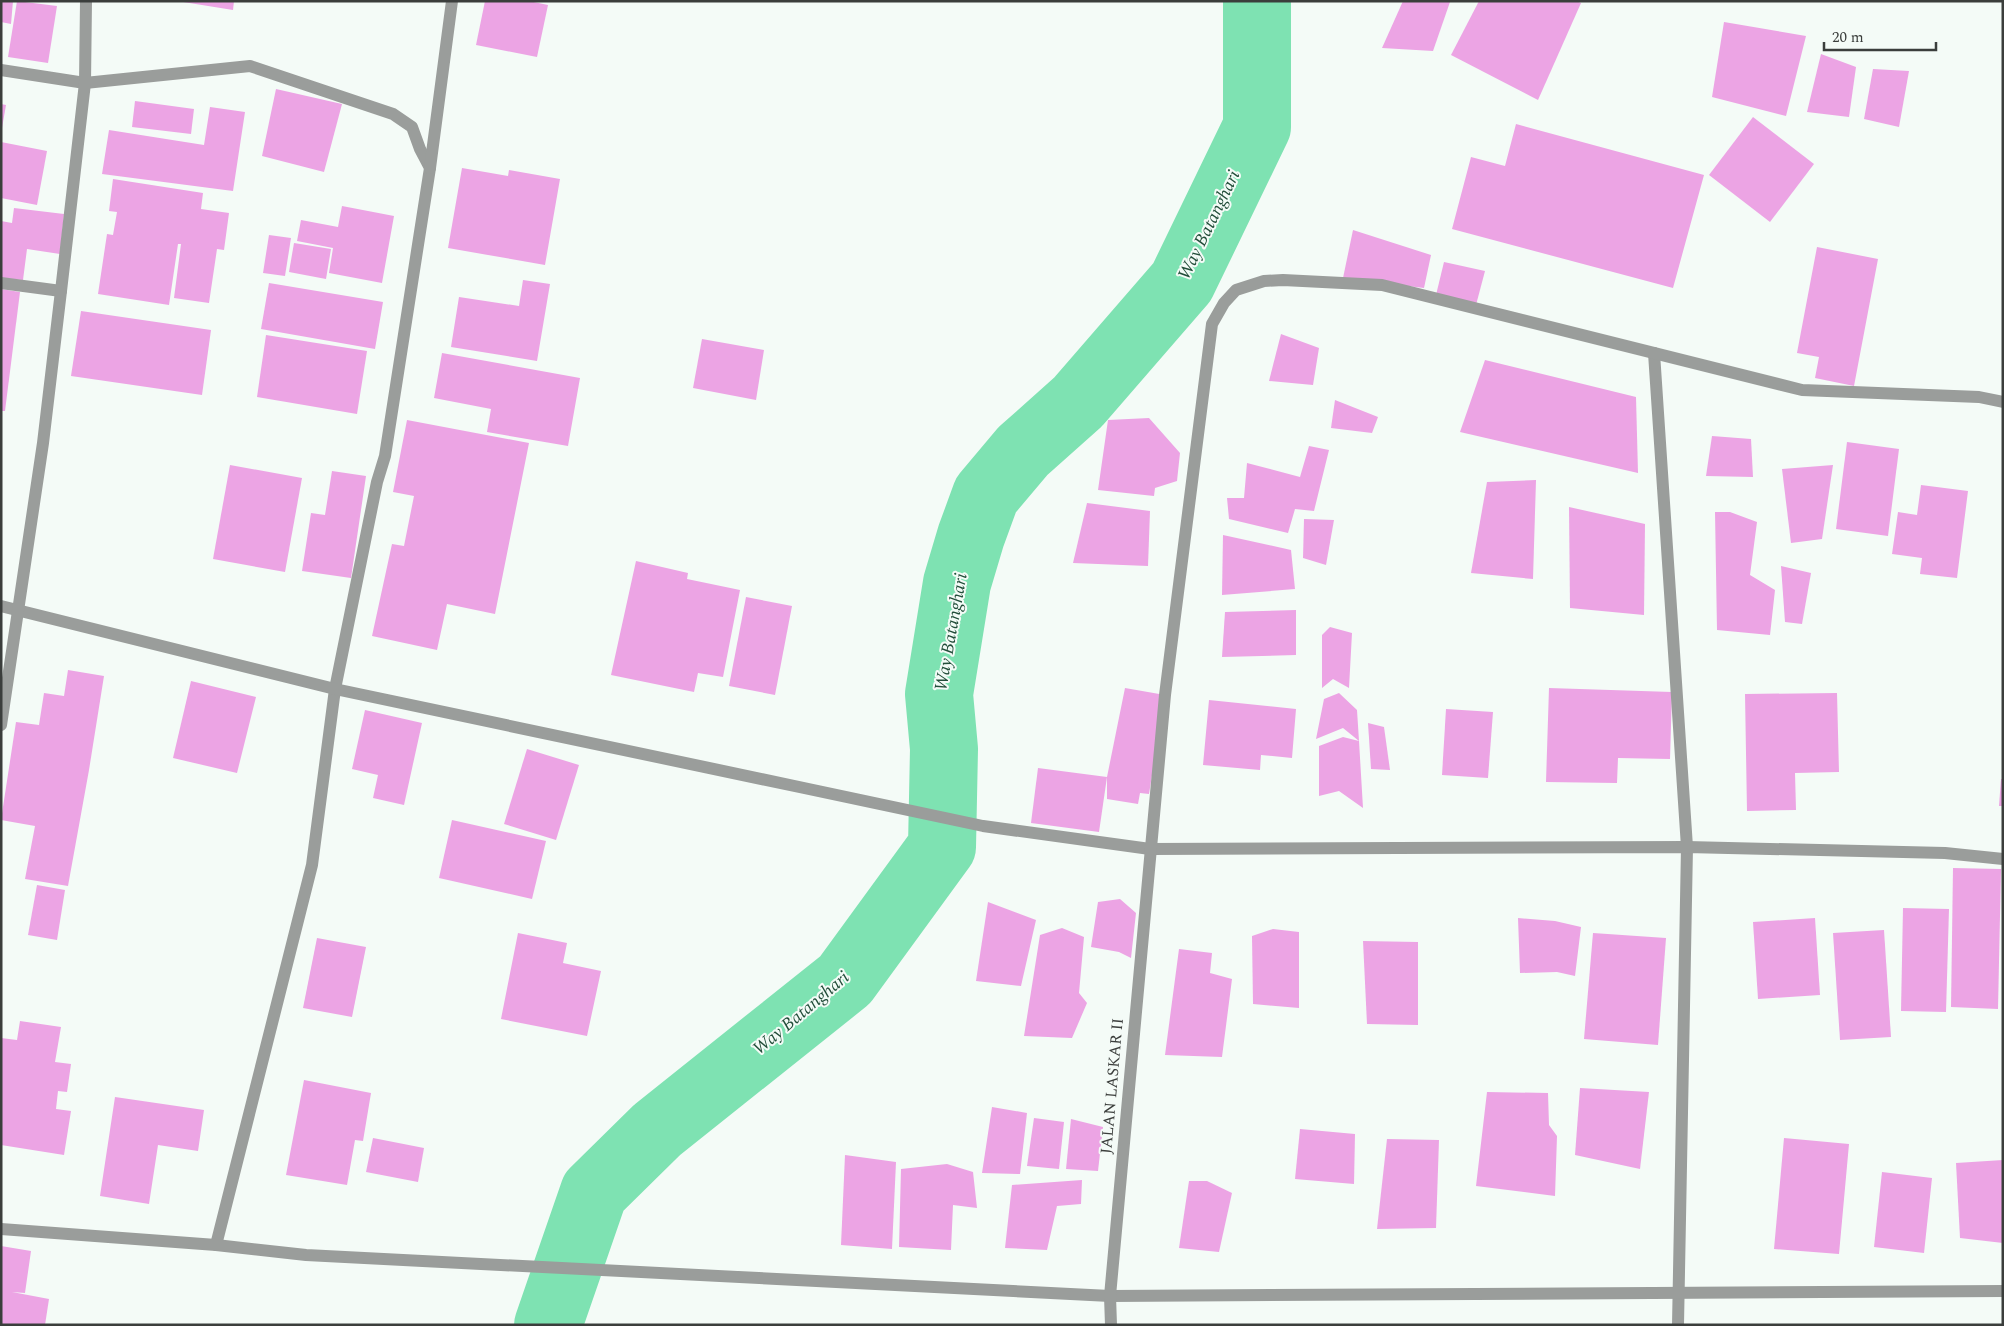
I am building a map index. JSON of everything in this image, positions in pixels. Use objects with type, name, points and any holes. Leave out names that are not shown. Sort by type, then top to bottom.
[{"type":"street","points":[[1,725],[43,443],[61,291],[85,83],[86,1]]},
{"type":"street","points":[[216,1244],[312,865],[335,689],[377,482],[385,456],[430,168],[452,1]]},
{"type":"street","points":[[1,70],[85,83],[250,66],[393,114],[412,127],[420,149],[430,168]]},
{"type":"street","name":"JALAN LASKAR II","points":[[1112,1325],[1110,1296],[1165,695],[1212,324],[1224,303],[1236,290],[1264,281],[1283,280],[1382,285],[1802,390],[1979,398],[2003,402]]},
{"type":"street","points":[[1,283],[61,291]]},
{"type":"street","points":[[1654,353],[1687,848],[1677,1292],[1678,1325]]},
{"type":"street","points":[[1,606],[335,689],[983,826],[1150,850],[1687,848],[1945,853],[2003,859]]},
{"type":"street","points":[[1,1229],[216,1244],[306,1255],[1110,1296],[2003,1291]]},
{"type":"building","points":[[1,1],[13,1],[11,24],[1,22]]},
{"type":"building","points":[[17,1],[57,6],[48,63],[8,57]]},
{"type":"building","points":[[177,1],[234,1],[233,10]]},
{"type":"building","points":[[485,1],[529,1],[548,5],[537,57],[476,45]]},
{"type":"building","points":[[1403,1],[1450,2],[1433,51],[1382,48]]},
{"type":"building","points":[[1479,1],[1576,1],[1581,3],[1538,100],[1451,55]]},
{"type":"building","points":[[1724,22],[1806,36],[1786,116],[1712,97]]},
{"type":"building","points":[[1821,54],[1856,67],[1849,117],[1807,112]]},
{"type":"building","points":[[1873,69],[1909,71],[1899,127],[1864,119]]},
{"type":"building","points":[[276,89],[342,104],[324,172],[262,156]]},
{"type":"building","points":[[135,101],[194,109],[191,134],[132,127]]},
{"type":"building","points":[[1,104],[6,105],[2,128],[1,128]]},
{"type":"building","points":[[210,107],[245,112],[233,191],[102,174],[109,130],[204,145]]},
{"type":"building","points":[[1753,117],[1814,164],[1770,222],[1709,175]]},
{"type":"building","points":[[1516,124],[1704,175],[1673,288],[1452,229],[1471,157],[1505,166]]},
{"type":"building","points":[[1,142],[47,151],[37,205],[1,198]]},
{"type":"building","points":[[462,168],[508,176],[509,170],[560,179],[545,265],[448,248]]},
{"type":"building","points":[[113,179],[203,193],[201,209],[229,213],[224,250],[217,249],[209,303],[174,298],[181,244],[178,244],[169,305],[98,294],[107,234],[113,235],[117,212],[109,211]]},
{"type":"building","points":[[342,206],[394,216],[382,283],[329,273],[333,248],[297,241],[301,220],[338,227]]},
{"type":"building","points":[[14,208],[64,214],[60,254],[27,249],[23,280],[1,278],[1,221],[12,223]]},
{"type":"building","points":[[1353,230],[1431,255],[1424,288],[1343,278]]},
{"type":"building","points":[[269,235],[291,238],[285,276],[263,273]]},
{"type":"building","points":[[294,243],[331,249],[326,279],[289,272]]},
{"type":"building","points":[[1817,247],[1878,259],[1854,386],[1815,378],[1819,357],[1797,353]]},
{"type":"building","points":[[1444,262],[1485,271],[1476,305],[1436,295]]},
{"type":"building","points":[[523,280],[550,284],[537,361],[451,347],[459,297],[519,306]]},
{"type":"building","points":[[269,283],[383,302],[375,349],[261,329]]},
{"type":"building","points":[[1,289],[20,292],[5,411],[1,411]]},
{"type":"building","points":[[81,311],[211,330],[202,395],[71,376]]},
{"type":"building","points":[[1281,334],[1319,348],[1313,385],[1269,381]]},
{"type":"building","points":[[266,335],[367,351],[357,414],[257,397]]},
{"type":"building","points":[[702,339],[764,350],[756,400],[693,388]]},
{"type":"building","points":[[442,353],[580,378],[568,446],[487,432],[491,409],[434,398]]},
{"type":"building","points":[[1485,360],[1636,397],[1638,473],[1460,432]]},
{"type":"building","points":[[1335,400],[1378,417],[1372,433],[1331,428]]},
{"type":"building","points":[[1149,418],[1180,453],[1177,481],[1155,488],[1154,496],[1098,490],[1108,420]]},
{"type":"building","points":[[407,420],[529,443],[495,614],[447,604],[437,650],[372,636],[392,544],[404,546],[414,496],[393,492]]},
{"type":"building","points":[[1712,436],[1751,439],[1753,477],[1706,476]]},
{"type":"building","points":[[1847,442],[1899,449],[1888,536],[1836,529]]},
{"type":"building","points":[[1309,446],[1329,450],[1314,511],[1295,509],[1288,533],[1229,519],[1227,498],[1244,498],[1247,463],[1300,477]]},
{"type":"building","points":[[230,465],[302,478],[285,572],[213,559]]},
{"type":"building","points":[[1833,465],[1822,539],[1791,543],[1782,469]]},
{"type":"building","points":[[332,471],[366,476],[351,578],[302,571],[311,513],[325,515]]},
{"type":"building","points":[[1536,480],[1533,579],[1471,573],[1487,482]]},
{"type":"building","points":[[1921,485],[1968,491],[1957,578],[1920,574],[1922,558],[1892,554],[1898,512],[1917,515]]},
{"type":"building","points":[[1087,503],[1150,511],[1148,566],[1073,563]]},
{"type":"building","points":[[1569,507],[1645,524],[1644,615],[1570,608]]},
{"type":"building","points":[[1715,512],[1730,512],[1757,522],[1750,575],[1775,590],[1770,635],[1717,630]]},
{"type":"building","points":[[1304,519],[1334,520],[1326,565],[1303,558]]},
{"type":"building","points":[[1223,535],[1291,550],[1295,589],[1222,595]]},
{"type":"building","points":[[636,561],[688,573],[687,579],[740,590],[723,677],[698,673],[694,692],[611,675]]},
{"type":"building","points":[[1781,566],[1811,573],[1802,624],[1785,622]]},
{"type":"building","points":[[746,597],[792,606],[775,695],[729,686]]},
{"type":"building","points":[[1296,610],[1296,655],[1222,657],[1225,612]]},
{"type":"building","points":[[1330,627],[1352,633],[1349,688],[1333,679],[1322,688],[1322,635]]},
{"type":"building","points":[[68,670],[104,676],[68,886],[25,879],[35,826],[1,820],[16,722],[39,725],[44,693],[64,696]]},
{"type":"building","points":[[191,681],[256,697],[237,773],[173,758]]},
{"type":"building","points":[[1125,688],[1165,695],[1149,794],[1140,793],[1138,804],[1107,799],[1107,777]]},
{"type":"building","points":[[1549,688],[1672,692],[1670,759],[1618,758],[1617,783],[1546,782]]},
{"type":"building","points":[[1339,693],[1357,710],[1359,741],[1343,728],[1316,739],[1324,699]]},
{"type":"building","points":[[1837,693],[1839,772],[1795,773],[1796,810],[1747,811],[1745,694]]},
{"type":"building","points":[[1209,700],[1296,709],[1292,758],[1261,755],[1260,770],[1203,765]]},
{"type":"building","points":[[1446,709],[1493,712],[1488,778],[1442,775]]},
{"type":"building","points":[[365,710],[422,723],[404,805],[373,798],[378,775],[352,769]]},
{"type":"building","points":[[1368,723],[1384,727],[1390,770],[1371,769]]},
{"type":"building","points":[[1343,737],[1359,741],[1363,808],[1339,791],[1319,796],[1319,746]]},
{"type":"building","points":[[527,749],[579,765],[556,840],[504,824]]},
{"type":"building","points":[[1038,768],[1107,777],[1099,832],[1031,823]]},
{"type":"building","points":[[2001,779],[2003,779],[2003,806],[1999,806]]},
{"type":"building","points":[[452,820],[546,841],[532,899],[439,878]]},
{"type":"building","points":[[1953,868],[2001,869],[1998,1009],[1951,1007]]},
{"type":"building","points":[[37,885],[65,890],[57,940],[28,935]]},
{"type":"building","points":[[1120,899],[1136,913],[1131,958],[1119,952],[1091,947],[1098,902]]},
{"type":"building","points":[[988,902],[1036,920],[1021,986],[976,981]]},
{"type":"building","points":[[1903,908],[1949,909],[1946,1012],[1901,1011]]},
{"type":"building","points":[[1518,918],[1555,921],[1581,927],[1575,976],[1557,972],[1520,973]]},
{"type":"building","points":[[1815,918],[1820,995],[1758,999],[1753,922]]},
{"type":"building","points":[[1062,928],[1084,937],[1079,993],[1087,1003],[1072,1038],[1024,1036],[1040,935]]},
{"type":"building","points":[[1273,929],[1299,932],[1299,1008],[1253,1004],[1252,936]]},
{"type":"building","points":[[1884,930],[1891,1037],[1840,1040],[1833,933]]},
{"type":"building","points":[[518,933],[567,943],[563,963],[601,971],[587,1036],[501,1019]]},
{"type":"building","points":[[1593,933],[1666,938],[1658,1045],[1584,1039]]},
{"type":"building","points":[[317,938],[366,947],[352,1017],[303,1008]]},
{"type":"building","points":[[1363,941],[1418,942],[1418,1025],[1367,1024]]},
{"type":"building","points":[[1179,949],[1212,953],[1210,973],[1232,979],[1222,1057],[1165,1055]]},
{"type":"building","points":[[20,1021],[61,1027],[55,1062],[71,1064],[67,1092],[58,1091],[56,1109],[71,1111],[64,1155],[1,1145],[1,1038],[17,1040]]},
{"type":"building","points":[[304,1080],[371,1093],[363,1141],[355,1140],[347,1185],[286,1175]]},
{"type":"building","points":[[1580,1088],[1649,1092],[1640,1169],[1575,1155]]},
{"type":"building","points":[[1487,1092],[1548,1093],[1549,1125],[1557,1136],[1555,1196],[1476,1186]]},
{"type":"building","points":[[115,1097],[204,1110],[198,1151],[158,1145],[149,1204],[100,1196]]},
{"type":"building","points":[[992,1107],[1027,1113],[1020,1174],[982,1173]]},
{"type":"building","points":[[1034,1118],[1064,1122],[1059,1169],[1027,1166]]},
{"type":"building","points":[[1071,1119],[1103,1127],[1098,1171],[1066,1169]]},
{"type":"building","points":[[1300,1129],[1355,1134],[1354,1184],[1295,1179]]},
{"type":"building","points":[[373,1138],[424,1148],[418,1182],[366,1172]]},
{"type":"building","points":[[1784,1138],[1849,1144],[1839,1254],[1774,1249]]},
{"type":"building","points":[[1387,1139],[1439,1140],[1436,1228],[1377,1229]]},
{"type":"building","points":[[845,1155],[896,1162],[892,1249],[841,1245]]},
{"type":"building","points":[[2003,1160],[2003,1243],[1960,1238],[1956,1163]]},
{"type":"building","points":[[947,1164],[973,1172],[977,1208],[953,1205],[951,1250],[899,1247],[901,1169]]},
{"type":"building","points":[[1882,1172],[1932,1178],[1924,1253],[1874,1247]]},
{"type":"building","points":[[1082,1180],[1081,1204],[1057,1206],[1047,1250],[1005,1248],[1012,1185]]},
{"type":"building","points":[[1189,1181],[1207,1181],[1232,1193],[1219,1252],[1179,1248]]},
{"type":"building","points":[[1,1246],[31,1251],[25,1293],[12,1292],[49,1299],[45,1325],[1,1325]]},
{"type":"waterway","name":"Way Batanghari","points":[[548,1325],[594,1192],[657,1130],[845,980],[942,847],[944,749],[939,694],[957,583],[986,495],[1023,451],[1078,402],[1182,282],[1257,127],[1257,1]]}]
